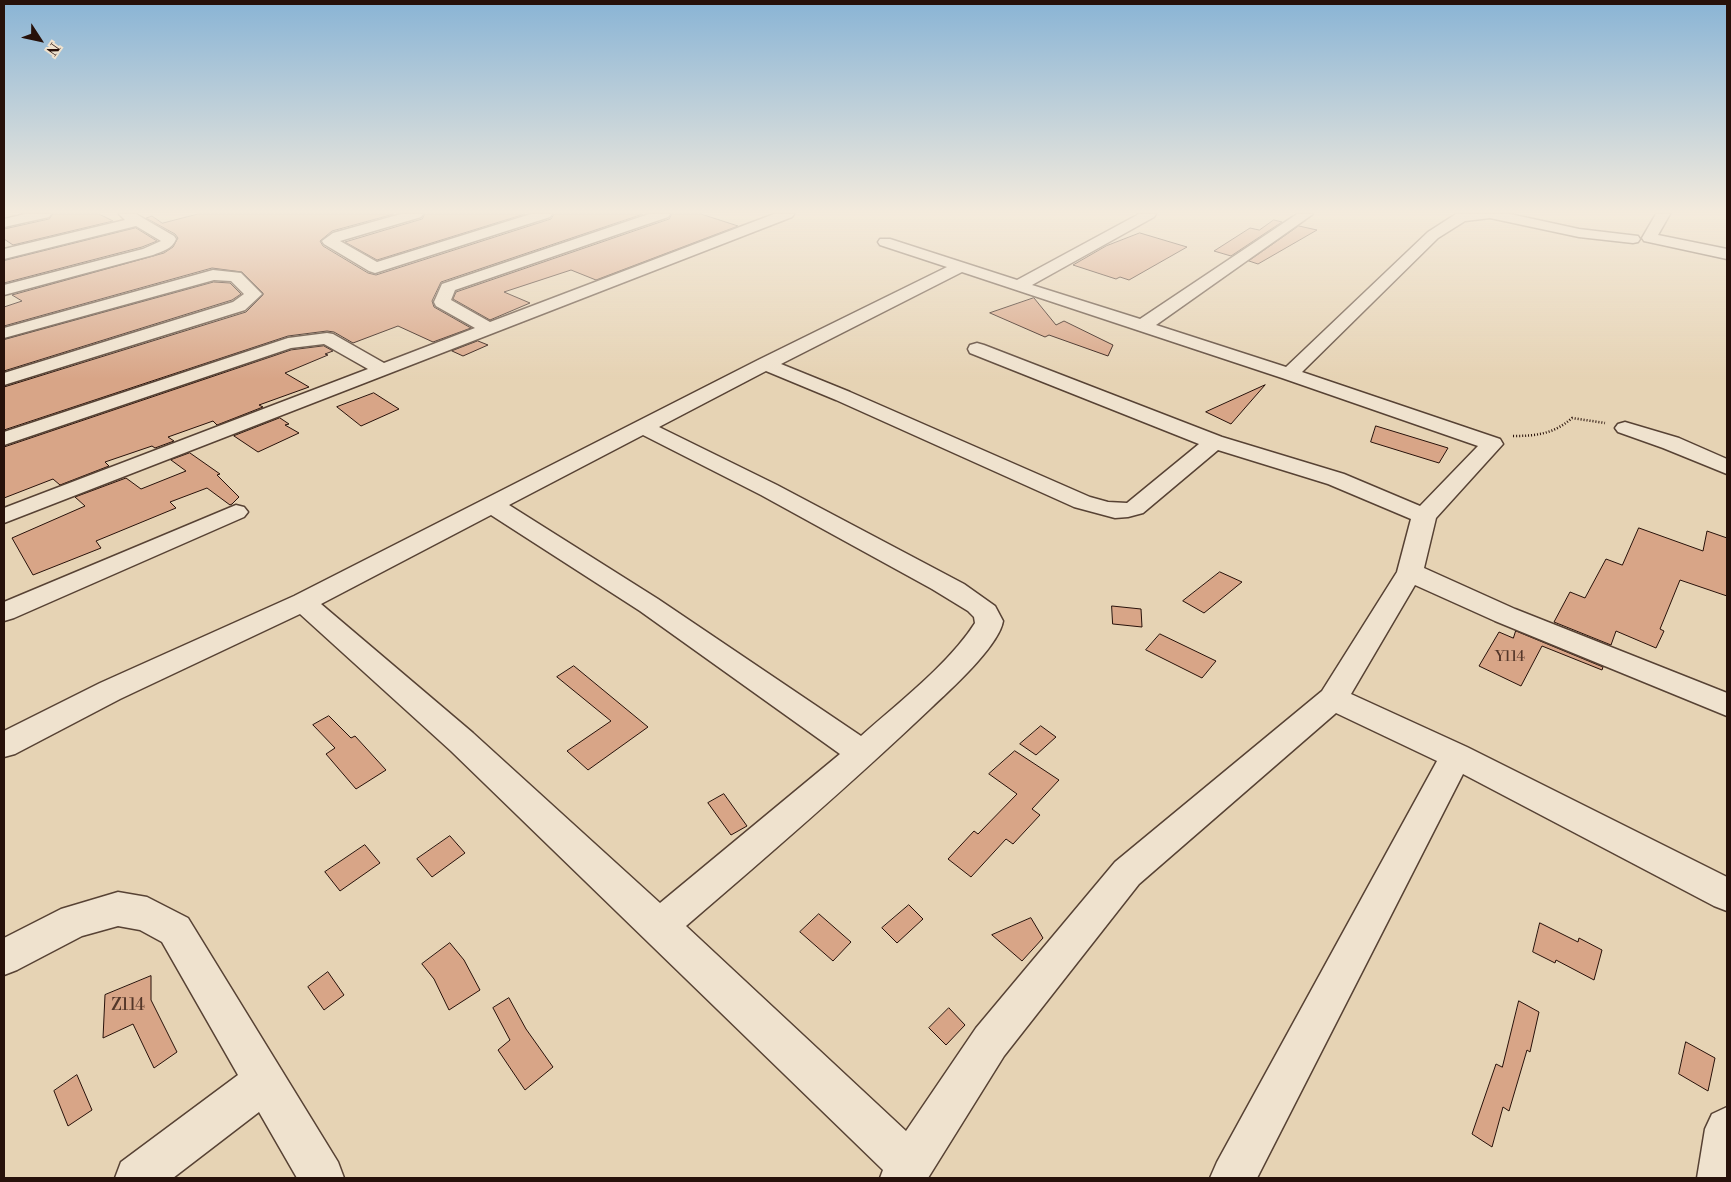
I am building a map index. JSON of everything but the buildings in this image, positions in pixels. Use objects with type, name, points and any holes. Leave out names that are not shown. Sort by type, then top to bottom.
[{"type":"street","points":[[4,290],[83,269]]},
{"type":"street","points":[[489,329],[442,302],[448,288],[503,269]]},
{"type":"street","points":[[4,516],[644,269]]},
{"type":"street","points":[[4,745],[110,692],[304,602],[766,364],[956,269]]},
{"type":"street","points":[[304,602],[462,742],[659,926],[906,1172],[990,1042],[1127,873],[1333,699],[1410,572],[1424,516],[1492,444],[1289,374],[967,269]]},
{"type":"street","points":[[1018,286],[1049,269]]},
{"type":"street","points":[[1142,326],[1225,269]]},
{"type":"street","points":[[1289,374],[1398,269]]},
{"type":"street","points":[[4,333],[214,275],[235,276],[254,294],[239,306],[4,379]]},
{"type":"street","points":[[4,439],[288,343],[327,338],[383,370]]},
{"type":"street","points":[[977,349],[1214,442],[1336,479],[1424,516]]},
{"type":"street","points":[[766,364],[1082,502],[1113,511],[1126,511],[1135,508],[1214,442]]},
{"type":"street","points":[[643,427],[757,482],[948,588],[973,603],[986,614],[990,624],[986,634],[969,654],[863,753],[659,926]]},
{"type":"street","points":[[1625,428],[1671,443],[1727,467]]},
{"type":"street","points":[[492,505],[649,605],[863,753]]},
{"type":"street","points":[[4,612],[236,512]]},
{"type":"street","points":[[1410,572],[1505,615],[1727,705]]},
{"type":"street","points":[[1333,699],[1456,756],[1727,895]]},
{"type":"street","points":[[1233,1178],[1456,756]]},
{"type":"street","points":[[4,957],[74,921],[118,909],[147,914],[176,930],[322,1178]]},
{"type":"street","points":[[137,1178],[264,1082]]},
{"type":"street","points":[[1719,1178],[1727,1129]]},
{"type":"path","points":[[1492,444],[1504,436],[1540,436],[1561,429],[1572,418],[1597,420],[1625,428]]}]
